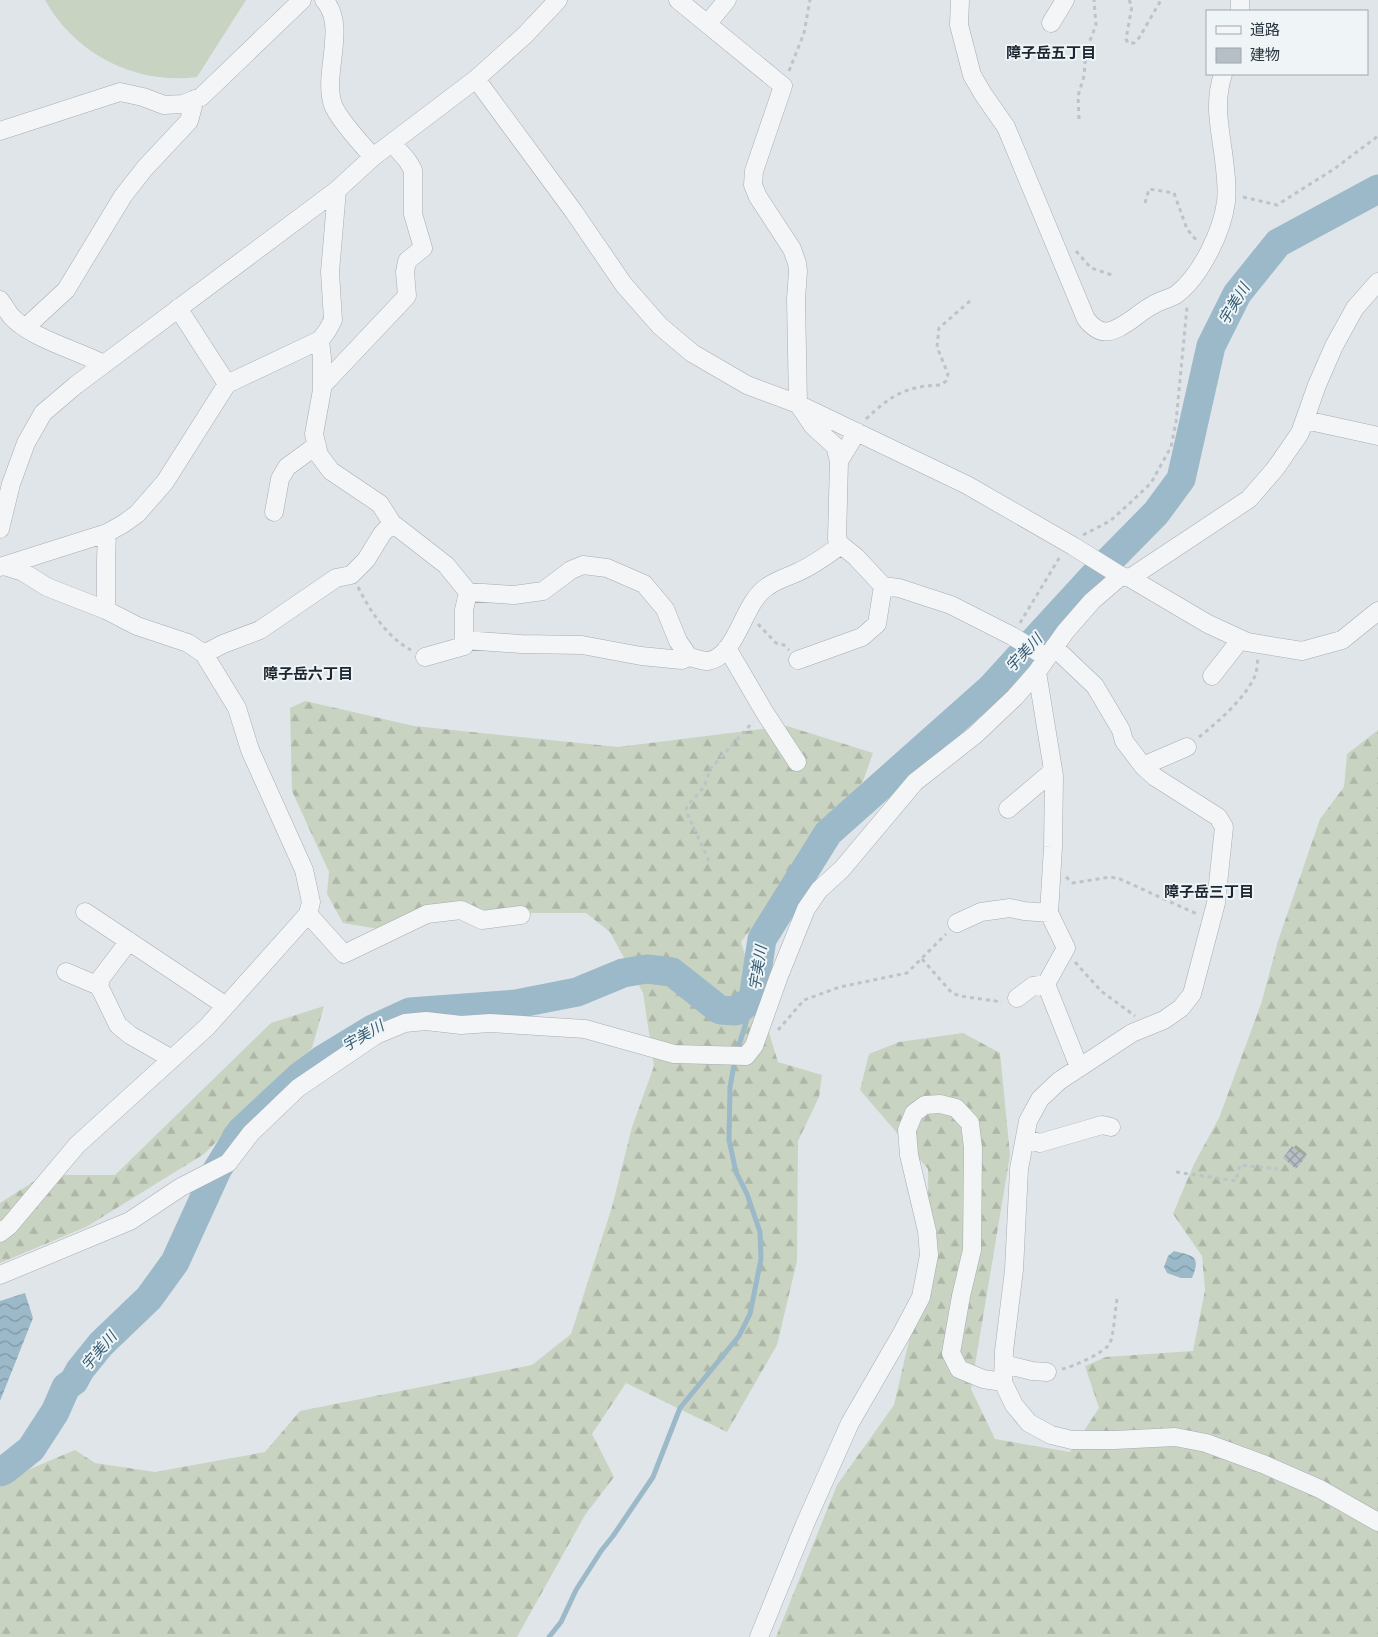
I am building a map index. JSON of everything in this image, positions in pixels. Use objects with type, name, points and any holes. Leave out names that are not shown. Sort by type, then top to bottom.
[{"type":"street","points":[[0,131],[120,92],[164,105],[182,104],[201,97],[302,0]]},
{"type":"street","points":[[324,0],[330,7],[334,22],[329,84],[334,106],[373,157]]},
{"type":"street","points":[[0,529],[11,484],[26,443],[43,413],[76,384],[337,190],[373,157],[476,79],[525,35],[558,0]]},
{"type":"street","points":[[678,0],[783,86],[754,171],[752,185],[792,249],[797,262],[798,404],[813,426],[835,446],[839,461],[837,539],[841,546],[856,558],[883,586],[899,588],[951,606],[1047,652],[1095,686],[1121,730],[1124,741],[1143,766],[1155,777],[1218,816],[1224,827],[1216,904],[1192,994],[1181,1008],[1164,1020],[1132,1033],[1059,1081],[1040,1099],[1028,1121],[1019,1169],[1014,1270],[1003,1382],[1014,1405],[1029,1423],[1051,1435],[1072,1440],[1174,1437],[1206,1443],[1263,1464],[1320,1489],[1378,1522]]},
{"type":"street","points":[[708,23],[727,0]]},
{"type":"street","points":[[960,0],[959,25],[972,75],[1006,127],[1086,319],[1093,328],[1100,331],[1114,331],[1153,304],[1175,295],[1200,270],[1222,221],[1226,204],[1225,169],[1217,102],[1223,75]]},
{"type":"street","points":[[1051,23],[1065,0]]},
{"type":"street","points":[[476,79],[574,212],[624,284],[660,326],[692,353],[746,385],[798,404],[967,486],[1208,624],[1241,639],[1302,651],[1342,640],[1378,610]]},
{"type":"street","points":[[26,327],[66,290],[123,196],[145,168],[188,121],[195,99]]},
{"type":"street","points":[[322,386],[407,296],[405,272],[407,261],[423,248],[413,214],[413,170],[392,143]]},
{"type":"street","points":[[2,567],[108,533],[123,524],[137,514],[165,482],[227,384],[320,340],[333,320],[330,272],[337,190]]},
{"type":"street","points":[[0,1276],[130,1221],[180,1187],[228,1163],[251,1133],[298,1088],[376,1035],[406,1024],[426,1020],[461,1025],[490,1022],[585,1029],[674,1054],[746,1056],[754,1046],[806,909],[819,890],[842,869],[915,782],[975,735],[1015,697],[1037,672],[1047,652],[1092,601],[1122,575],[1249,500],[1276,469],[1300,433],[1317,385],[1334,346],[1355,308],[1378,282]]},
{"type":"street","points":[[0,300],[12,317],[37,335],[89,356],[103,364]]},
{"type":"street","points":[[178,308],[227,384]]},
{"type":"street","points":[[320,340],[322,386],[314,434],[319,455],[331,471],[380,504],[392,523],[446,564],[468,592],[514,594],[543,591],[571,570],[583,565],[607,568],[644,584],[665,609],[678,641],[689,657]]},
{"type":"street","points":[[1305,420],[1378,436]]},
{"type":"street","points":[[839,461],[857,432]]},
{"type":"street","points":[[274,512],[280,479],[287,467],[317,445]]},
{"type":"street","points":[[204,654],[223,644],[260,630],[336,578],[351,575],[366,560],[382,534],[392,523]]},
{"type":"street","points":[[106,610],[108,533]]},
{"type":"street","points":[[464,640],[521,644],[582,645],[649,656],[682,660],[689,657],[708,661],[718,656],[727,648],[752,601],[766,587],[819,562],[841,546]]},
{"type":"street","points":[[0,1233],[9,1226],[77,1146],[207,1027],[308,914],[311,902],[304,870],[250,750],[237,708],[204,654],[188,643],[137,626],[106,610],[47,587],[23,572],[2,567]]},
{"type":"street","points":[[798,660],[862,637],[877,624],[883,586]]},
{"type":"street","points":[[425,658],[464,646],[464,610],[468,592]]},
{"type":"street","points":[[1212,676],[1241,639]]},
{"type":"street","points":[[727,648],[763,710],[797,762]]},
{"type":"street","points":[[1037,672],[1053,771],[1052,868],[1049,913],[1066,948],[1046,984]]},
{"type":"street","points":[[1143,766],[1187,747]]},
{"type":"street","points":[[1008,809],[1053,771]]},
{"type":"street","points":[[956,923],[981,912],[1010,908],[1049,913]]},
{"type":"street","points":[[308,914],[344,954],[427,914],[461,910],[482,920],[521,916]]},
{"type":"street","points":[[85,912],[226,1006]]},
{"type":"street","points":[[129,941],[101,978],[99,986],[118,1025],[130,1035],[172,1059]]},
{"type":"street","points":[[66,972],[99,986]]},
{"type":"street","points":[[1017,998],[1033,986],[1046,984]]},
{"type":"street","points":[[1046,984],[1079,1067]]},
{"type":"street","points":[[759,1637],[805,1524],[850,1423],[921,1297],[930,1255],[927,1231],[910,1155],[907,1130],[914,1113],[925,1105],[940,1104],[956,1108],[970,1123],[973,1148],[972,1250],[961,1296],[951,1353],[958,1369],[983,1379],[1003,1382]]},
{"type":"street","points":[[1025,1139],[1040,1143],[1102,1125],[1111,1127]]},
{"type":"street","points":[[1004,1364],[1032,1371],[1047,1372]]},
{"type":"path","points":[[783,86],[804,33],[810,0]]},
{"type":"path","points":[[1079,119],[1078,96],[1084,76],[1086,51],[1096,25],[1094,0]]},
{"type":"path","points":[[1130,0],[1132,6],[1126,39],[1128,43],[1134,44],[1161,0]]},
{"type":"path","points":[[1226,204],[1244,196],[1278,205],[1334,169],[1378,136]]},
{"type":"path","points":[[1145,203],[1149,189],[1174,193],[1187,229],[1207,253]]},
{"type":"path","points":[[1074,249],[1092,268],[1115,276]]},
{"type":"path","points":[[1015,638],[1070,544],[1110,522],[1130,504],[1151,483],[1171,447],[1184,354],[1188,294],[1185,287]]},
{"type":"path","points":[[857,432],[885,401],[905,390],[927,385],[941,385],[946,381],[948,374],[937,347],[939,328],[970,301]]},
{"type":"path","points":[[351,575],[367,606],[385,629],[408,649],[425,658]]},
{"type":"path","points":[[746,613],[776,643],[784,645],[798,660]]},
{"type":"path","points":[[1187,747],[1209,729],[1243,695],[1255,677],[1261,644]]},
{"type":"path","points":[[709,861],[686,811],[704,787],[711,768],[763,710]]},
{"type":"path","points":[[1052,868],[1056,869],[1073,883],[1110,876],[1120,878],[1211,922]]},
{"type":"path","points":[[776,1032],[804,1000],[840,987],[907,973],[956,923]]},
{"type":"path","points":[[1065,950],[1101,991],[1136,1017],[1144,1028]]},
{"type":"path","points":[[922,959],[952,993],[960,996],[1004,1002],[1017,998]]},
{"type":"path","points":[[1176,1172],[1236,1181],[1240,1165],[1278,1169]]},
{"type":"path","points":[[1047,1372],[1071,1367],[1106,1348],[1110,1342],[1117,1299]]},
{"type":"green space","points":[[45,0],[246,0],[197,77],[174,78],[151,76],[109,62],[73,36]]},
{"type":"green space","points":[[305,701],[414,726],[618,747],[787,726],[873,753],[863,781],[741,942],[778,1062],[822,1075],[819,1097],[798,1141],[797,1261],[777,1345],[727,1432],[626,1383],[592,1434],[614,1477],[585,1515],[517,1637],[0,1637],[0,1487],[30,1469],[75,1450],[95,1463],[155,1472],[265,1452],[300,1411],[532,1365],[571,1334],[612,1207],[632,1127],[654,1066],[643,993],[610,932],[586,913],[436,913],[379,929],[343,923],[327,894],[329,872],[292,791],[290,708]]},
{"type":"green space","points":[[1378,730],[1378,1637],[776,1637],[837,1485],[894,1405],[929,1255],[928,1169],[860,1090],[869,1054],[899,1042],[963,1033],[1000,1053],[1010,1155],[971,1389],[995,1439],[1070,1452],[1099,1408],[1085,1366],[1106,1357],[1193,1351],[1205,1290],[1202,1256],[1173,1214],[1194,1164],[1219,1118],[1261,1004],[1278,941],[1320,819],[1344,787],[1347,754]]},
{"type":"green space","points":[[324,1006],[312,1048],[204,1154],[86,1227],[0,1263],[0,1203],[44,1175],[115,1175],[271,1023]]},
{"type":"water","points":[[1174,1251],[1187,1254],[1196,1261],[1192,1278],[1181,1278],[1167,1273],[1164,1267],[1168,1256]]},
{"type":"water","points":[[25,1293],[33,1318],[0,1401],[0,1301]]},
{"type":"building","points":[[1292,1146],[1306,1157],[1296,1169],[1283,1158]]},
{"type":"waterway","name":"宇美川","points":[[0,1472],[31,1449],[55,1412],[66,1387],[74,1381],[80,1370],[101,1344],[149,1298],[175,1262],[217,1170],[241,1131],[299,1077],[322,1060],[373,1029],[410,1012],[516,1004],[577,992],[623,973],[647,969],[672,972],[720,1010],[736,1011],[753,999],[762,939],[828,833],[991,688],[1091,579],[1156,513],[1181,479],[1211,346],[1237,294],[1278,243],[1378,189]]},
{"type":"waterway","points":[[737,1052],[753,999]]},
{"type":"waterway","points":[[549,1637],[561,1622],[576,1590],[601,1551],[653,1477],[680,1408],[739,1336],[750,1314],[761,1259],[760,1232],[747,1194],[736,1172],[729,1140],[730,1087],[735,1060]]},
{"type":"district","name":"障子岳五丁目","points":[[1051,53]]},
{"type":"district","name":"障子岳六丁目","points":[[308,674]]},
{"type":"district","name":"障子岳三丁目","points":[[1209,892]]}]
